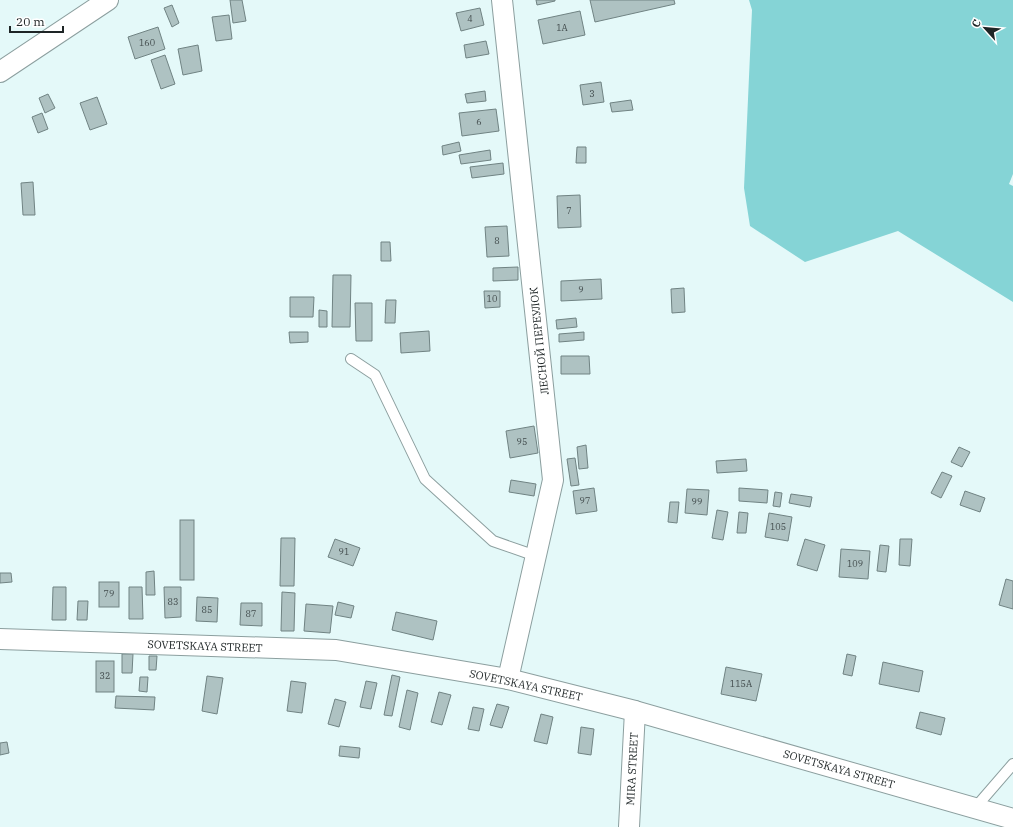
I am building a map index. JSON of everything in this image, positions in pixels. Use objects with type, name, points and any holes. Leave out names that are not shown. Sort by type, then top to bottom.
[{"type":"street","points":[[0,72],[108,0]]},
{"type":"street","name":"ЛЕСНОЙ ПЕРЕУЛОК","points":[[502,0],[553,480],[508,679]]},
{"type":"street","name":"SOVETSKAYA STREET","points":[[0,639],[336,650],[508,679],[636,711],[1013,819]]},
{"type":"street","name":"MIRA STREET","points":[[629,827],[636,711]]},
{"type":"lane","points":[[351,359],[375,375],[425,479],[493,541],[536,556]]},
{"type":"lane","points":[[975,808],[1013,764]]},
{"type":"shaded area","points":[[749,0],[1013,0],[1013,174],[1009,184],[1013,186],[1013,302],[898,231],[805,262],[750,226],[744,188],[752,10]]},
{"type":"building","points":[[230,0],[242,0],[246,21],[233,23]]},
{"type":"building","points":[[536,0],[555,0],[555,1],[537,5]]},
{"type":"building","points":[[590,0],[674,0],[675,4],[595,22]]},
{"type":"building","points":[[172,5],[179,23],[172,27],[164,8]]},
{"type":"building","points":[[480,8],[484,25],[461,31],[456,13]]},
{"type":"building","points":[[580,11],[585,35],[543,44],[538,20]]},
{"type":"building","points":[[229,15],[232,39],[216,41],[212,17]]},
{"type":"building","points":[[158,27],[165,49],[135,59],[128,37]]},
{"type":"building","points":[[486,41],[489,54],[466,58],[464,45]]},
{"type":"building","points":[[198,45],[202,71],[183,75],[178,49]]},
{"type":"building","points":[[165,55],[175,84],[161,89],[151,60]]},
{"type":"building","points":[[601,82],[604,102],[583,105],[580,85]]},
{"type":"building","points":[[485,91],[486,101],[467,103],[465,94]]},
{"type":"building","points":[[48,94],[55,108],[45,113],[39,98]]},
{"type":"building","points":[[97,97],[107,124],[90,130],[80,103]]},
{"type":"building","points":[[631,100],[633,110],[612,112],[610,103]]},
{"type":"building","points":[[496,109],[499,131],[462,136],[459,113]]},
{"type":"building","points":[[42,113],[48,129],[38,133],[32,117]]},
{"type":"building","points":[[459,142],[461,151],[443,155],[442,146]]},
{"type":"building","points":[[577,147],[586,147],[586,163],[576,163]]},
{"type":"building","points":[[490,150],[491,160],[461,164],[459,155]]},
{"type":"building","points":[[503,163],[504,174],[472,178],[470,167]]},
{"type":"building","points":[[33,182],[35,215],[23,215],[21,183]]},
{"type":"building","points":[[580,195],[581,227],[558,228],[557,196]]},
{"type":"building","points":[[507,226],[509,256],[487,257],[485,227]]},
{"type":"building","points":[[381,242],[390,242],[391,261],[381,261]]},
{"type":"building","points":[[518,267],[518,280],[493,281],[493,268]]},
{"type":"building","points":[[333,275],[351,275],[350,327],[332,327]]},
{"type":"building","points":[[601,279],[602,299],[561,301],[561,281]]},
{"type":"building","points":[[684,288],[685,312],[672,313],[671,289]]},
{"type":"building","points":[[484,291],[500,291],[500,307],[485,308]]},
{"type":"building","points":[[290,297],[314,297],[313,317],[290,317]]},
{"type":"building","points":[[386,300],[396,300],[395,323],[385,323]]},
{"type":"building","points":[[355,303],[372,303],[372,341],[356,341]]},
{"type":"building","points":[[319,310],[327,311],[327,327],[319,327]]},
{"type":"building","points":[[576,318],[577,327],[557,329],[556,320]]},
{"type":"building","points":[[429,331],[430,351],[401,353],[400,333]]},
{"type":"building","points":[[289,332],[308,332],[308,342],[290,343]]},
{"type":"building","points":[[584,332],[584,340],[559,342],[559,334]]},
{"type":"building","points":[[561,356],[589,356],[590,374],[561,374]]},
{"type":"building","points":[[534,426],[538,453],[510,458],[506,431]]},
{"type":"building","points":[[586,445],[588,468],[579,469],[577,447]]},
{"type":"building","points":[[959,447],[970,452],[962,467],[951,462]]},
{"type":"building","points":[[575,458],[579,485],[571,486],[567,459]]},
{"type":"building","points":[[746,459],[747,471],[717,473],[716,461]]},
{"type":"building","points":[[942,472],[952,476],[941,498],[931,493]]},
{"type":"building","points":[[511,480],[536,484],[534,496],[509,492]]},
{"type":"building","points":[[594,488],[597,511],[576,514],[573,491]]},
{"type":"building","points":[[739,488],[768,490],[767,503],[739,501]]},
{"type":"building","points":[[687,489],[709,490],[707,515],[685,513]]},
{"type":"building","points":[[965,491],[985,498],[980,512],[960,505]]},
{"type":"building","points":[[775,492],[782,493],[780,507],[773,506]]},
{"type":"building","points":[[791,494],[812,497],[810,507],[789,503]]},
{"type":"building","points":[[670,502],[679,502],[677,523],[668,522]]},
{"type":"building","points":[[717,510],[728,512],[723,540],[712,538]]},
{"type":"building","points":[[739,512],[748,513],[746,533],[737,533]]},
{"type":"building","points":[[769,513],[792,517],[788,541],[765,537]]},
{"type":"building","points":[[180,520],[194,520],[194,580],[180,580]]},
{"type":"building","points":[[281,538],[295,538],[294,586],[280,586]]},
{"type":"building","points":[[335,539],[360,548],[353,566],[328,557]]},
{"type":"building","points":[[805,539],[825,545],[817,571],[797,565]]},
{"type":"building","points":[[900,539],[912,539],[910,566],[899,565]]},
{"type":"building","points":[[880,545],[889,546],[886,572],[877,571]]},
{"type":"building","points":[[841,549],[870,551],[868,579],[839,577]]},
{"type":"building","points":[[154,571],[155,595],[146,595],[146,572]]},
{"type":"building","points":[[0,573],[11,573],[12,582],[0,583]]},
{"type":"building","points":[[1006,579],[1013,581],[1013,609],[999,605]]},
{"type":"building","points":[[99,582],[119,582],[119,607],[99,607]]},
{"type":"building","points":[[53,587],[66,587],[66,620],[52,620]]},
{"type":"building","points":[[129,587],[142,587],[143,619],[129,619]]},
{"type":"building","points":[[164,587],[181,587],[181,617],[165,618]]},
{"type":"building","points":[[282,592],[295,593],[294,631],[281,631]]},
{"type":"building","points":[[197,597],[218,598],[217,622],[196,621]]},
{"type":"building","points":[[78,601],[88,601],[87,620],[77,620]]},
{"type":"building","points":[[338,602],[354,606],[351,618],[335,615]]},
{"type":"building","points":[[241,603],[262,603],[262,626],[240,625]]},
{"type":"building","points":[[306,604],[333,606],[330,633],[304,631]]},
{"type":"building","points":[[396,612],[437,621],[433,640],[392,630]]},
{"type":"building","points":[[122,654],[133,654],[132,673],[122,673]]},
{"type":"building","points":[[847,654],[856,656],[852,676],[843,674]]},
{"type":"building","points":[[149,656],[157,656],[156,670],[149,670]]},
{"type":"building","points":[[96,661],[114,661],[114,692],[96,692]]},
{"type":"building","points":[[883,662],[923,671],[919,692],[879,684]]},
{"type":"building","points":[[726,667],[762,674],[756,701],[721,694]]},
{"type":"building","points":[[392,675],[400,677],[392,716],[384,715]]},
{"type":"building","points":[[207,676],[223,678],[217,714],[202,711]]},
{"type":"building","points":[[140,677],[148,677],[147,692],[139,691]]},
{"type":"building","points":[[291,681],[306,683],[302,713],[287,711]]},
{"type":"building","points":[[366,681],[377,683],[371,709],[360,707]]},
{"type":"building","points":[[407,690],[418,693],[410,730],[399,727]]},
{"type":"building","points":[[439,692],[451,695],[442,725],[431,722]]},
{"type":"building","points":[[116,696],[155,697],[154,710],[115,708]]},
{"type":"building","points":[[335,699],[346,702],[339,727],[328,724]]},
{"type":"building","points":[[497,704],[509,707],[502,728],[490,725]]},
{"type":"building","points":[[473,707],[484,709],[479,731],[468,729]]},
{"type":"building","points":[[920,712],[945,718],[941,735],[916,728]]},
{"type":"building","points":[[541,714],[553,717],[547,744],[534,741]]},
{"type":"building","points":[[581,727],[594,729],[591,755],[578,753]]},
{"type":"building","points":[[7,742],[9,753],[0,755],[0,743]]},
{"type":"building","points":[[340,746],[360,748],[359,758],[339,756]]}]
